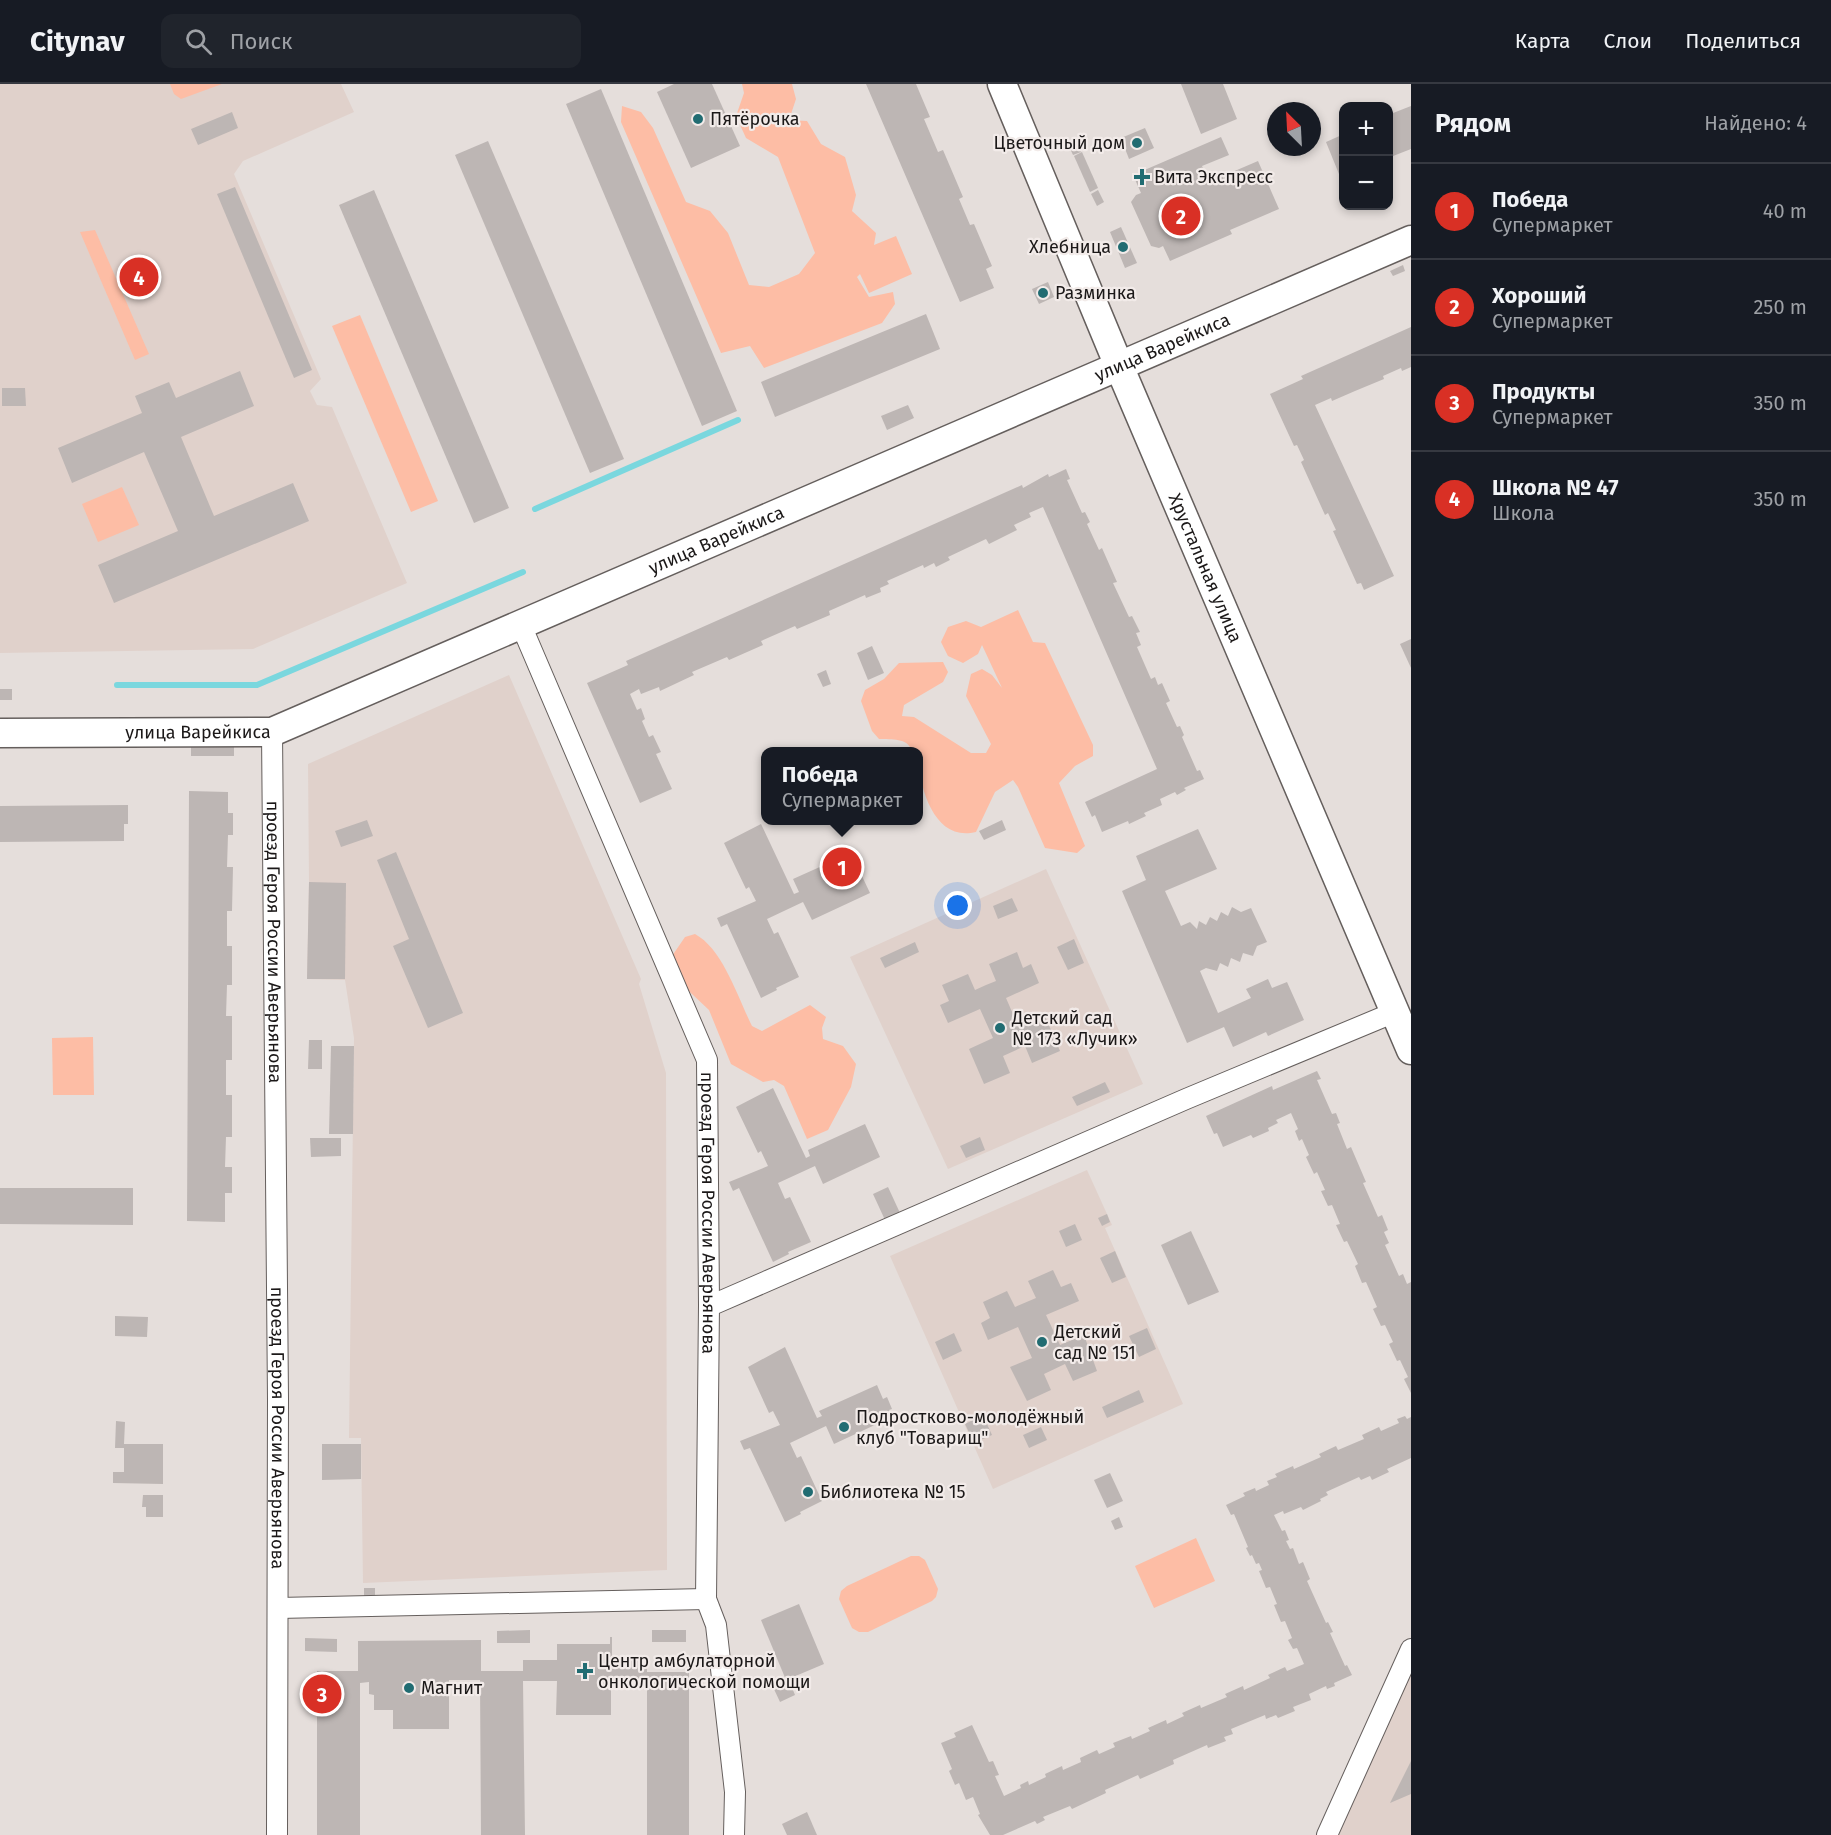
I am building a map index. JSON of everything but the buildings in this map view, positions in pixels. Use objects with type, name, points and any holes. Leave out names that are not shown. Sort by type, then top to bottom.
[{"type":"main road","name":"Хрустальная улица","points":[[1002,84],[1119,366],[1411,1050]]},
{"type":"main road","name":"улица Варейкиса","points":[[0,733],[272,732],[1411,240]]},
{"type":"street","name":"проезд Героя России Аверьянова","points":[[521,625],[707,1060],[709,1305],[706,1599],[716,1625],[735,1792],[734,1835]]},
{"type":"street","name":"проезд Героя России Аверьянова","points":[[272,732],[278,1608],[277,1835]]},
{"type":"street","points":[[709,1305],[1186,1099],[1395,1012]]},
{"type":"street","points":[[278,1608],[706,1599]]},
{"type":"street","points":[[1328,1835],[1411,1649]]},
{"type":"shaded area","points":[[0,84],[341,84],[354,112],[243,161],[234,174],[321,379],[310,391],[317,405],[332,407],[407,583],[253,649],[0,653]]},
{"type":"shaded area","points":[[170,84],[222,84],[181,99],[174,94]]},
{"type":"shaded area","points":[[742,84],[792,84],[796,99],[789,120],[807,121],[821,144],[845,157],[856,195],[852,211],[876,233],[874,245],[896,236],[912,274],[869,293],[860,274],[857,277],[869,297],[893,292],[895,304],[882,323],[764,368],[750,346],[721,353],[621,122],[622,106],[641,112],[653,128],[686,202],[710,211],[728,233],[749,285],[769,287],[799,274],[815,253],[778,157],[746,138],[736,116],[744,93]]},
{"type":"shaded area","points":[[95,230],[149,354],[135,360],[80,232]]},
{"type":"shaded area","points":[[360,315],[438,501],[411,512],[332,326]]},
{"type":"shaded area","points":[[122,487],[139,525],[98,542],[82,504]]},
{"type":"shaded area","points":[[1018,610],[1033,642],[1045,643],[1093,745],[1093,756],[1075,766],[1059,783],[1085,846],[1077,853],[1045,848],[1013,780],[995,792],[976,832],[961,833],[949,829],[939,820],[925,794],[923,747],[910,747],[903,741],[879,739],[872,731],[861,701],[865,690],[884,679],[899,663],[943,662],[948,672],[943,682],[904,705],[902,716],[914,717],[971,753],[986,753],[991,744],[966,696],[971,674],[982,669],[992,675],[1002,688],[982,645],[978,654],[963,663],[948,656],[941,642],[948,627],[966,621],[981,627]]},
{"type":"shaded area","points":[[509,675],[641,979],[639,984],[666,1073],[667,1570],[363,1583],[361,1438],[349,1438],[354,1038],[345,980],[307,979],[308,764]]},
{"type":"shaded area","name":"Детский сад № 173 «Лучик»","points":[[1046,869],[1143,1084],[948,1169],[850,957]]},
{"type":"shaded area","points":[[695,934],[705,941],[722,962],[752,1026],[762,1031],[810,1005],[826,1017],[822,1028],[823,1039],[843,1046],[856,1064],[851,1087],[828,1130],[807,1139],[784,1086],[774,1080],[763,1082],[731,1064],[709,1010],[676,979],[672,956],[685,937]]},
{"type":"shaded area","points":[[93,1037],[94,1095],[53,1095],[52,1038]]},
{"type":"shaded area","name":"Детский сад № 151","points":[[1087,1170],[1112,1225],[1105,1228],[1183,1404],[993,1489],[890,1256]]},
{"type":"shaded area","points":[[1196,1538],[1215,1581],[1154,1608],[1135,1566]]},
{"type":"shaded area","points":[[911,1556],[919,1556],[925,1560],[938,1589],[936,1597],[868,1632],[859,1632],[852,1628],[839,1599],[841,1591]]},
{"type":"shaded area","points":[[1411,1674],[1411,1835],[1338,1835]]},
{"type":"waterway","points":[[535,509],[738,420]]},
{"type":"waterway","points":[[117,685],[257,685],[523,572]]},
{"type":"place","name":"Пятёрочка","points":[[698,119]]},
{"type":"place","name":"Цветочный дом","points":[[1137,143]]},
{"type":"place","name":"Вита Экспресс","points":[[1142,177]]},
{"type":"place","name":"Хороший","points":[[1181,216]]},
{"type":"place","name":"Хлебница","points":[[1123,247]]},
{"type":"place","name":"Школа № 47","points":[[139,277]]},
{"type":"place","name":"Разминка","points":[[1043,293]]},
{"type":"place","name":"Победа","points":[[842,867]]},
{"type":"place","name":"Детский сад № 173 «Лучик»","points":[[1000,1028]]},
{"type":"place","name":"Детский сад № 151","points":[[1042,1342]]},
{"type":"place","name":"Подростково-молодёжный клуб \"Товарищ\"","points":[[844,1427]]},
{"type":"place","name":"Библиотека № 15","points":[[808,1492]]},
{"type":"place","name":"Центр амбулаторной онкологической помощи","points":[[585,1671]]},
{"type":"place","name":"Магнит","points":[[409,1688]]},
{"type":"place","name":"Продукты","points":[[322,1694]]}]
